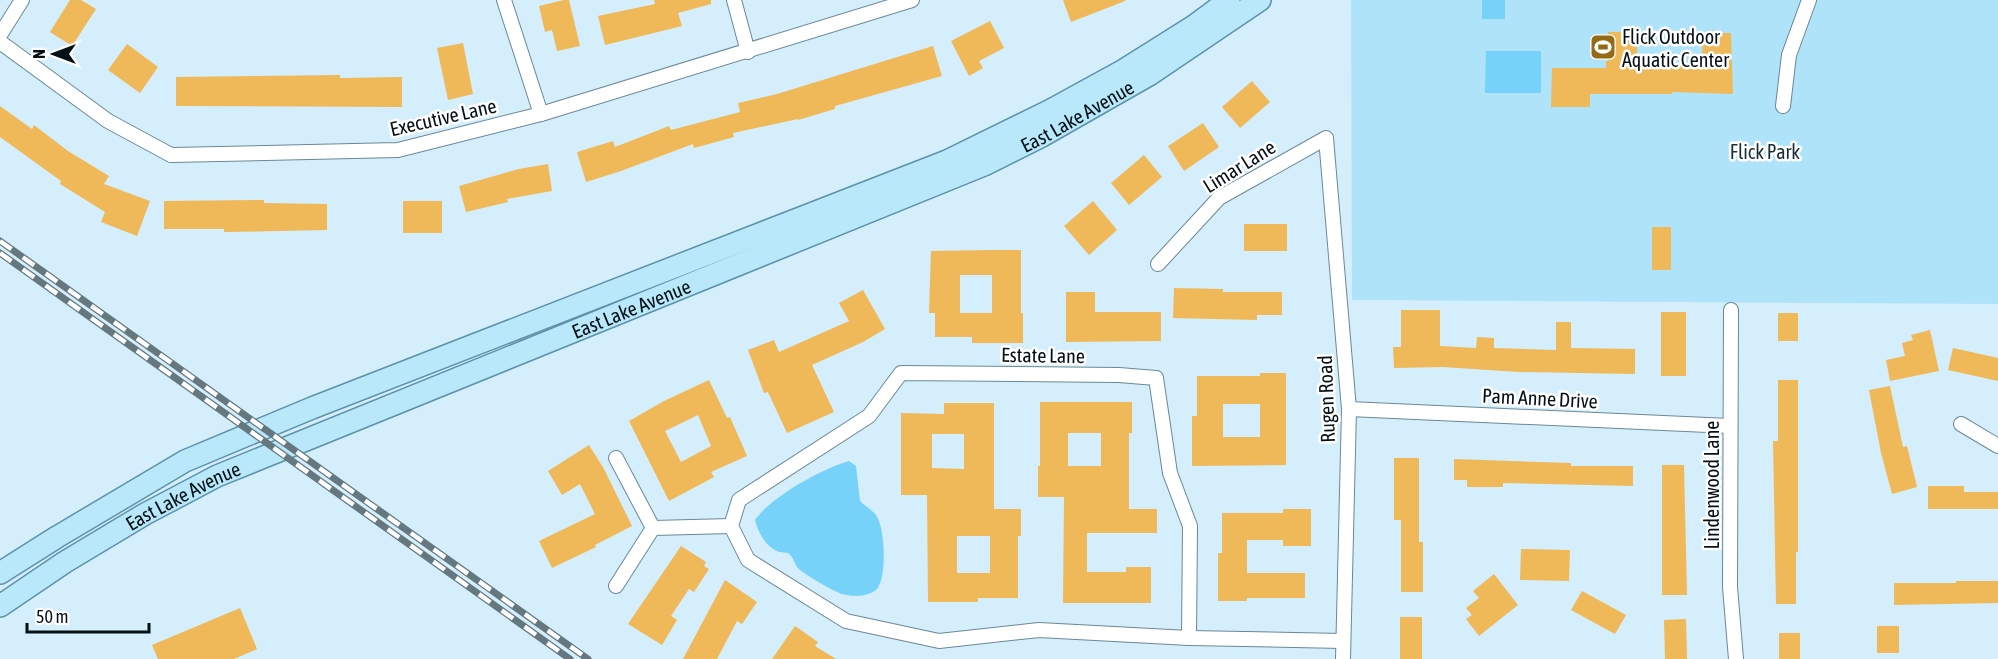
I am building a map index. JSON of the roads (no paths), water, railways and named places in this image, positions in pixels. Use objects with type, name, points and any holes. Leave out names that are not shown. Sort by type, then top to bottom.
[{"type":"main road","name":"East Lake Avenue","points":[[0,573],[185,461],[312,408],[947,161],[1051,110],[1124,70],[1194,26],[1229,0]]},
{"type":"main road","name":"East Lake Avenue","points":[[0,606],[65,562],[145,514],[217,476],[984,165],[1042,136],[1149,75],[1260,0]]},
{"type":"street","points":[[0,35],[22,0]]},
{"type":"street","points":[[504,0],[541,114]]},
{"type":"street","points":[[734,0],[747,52]]},
{"type":"street","name":"Executive Lane","points":[[0,42],[108,121],[171,155],[398,150],[541,114],[912,0]]},
{"type":"street","points":[[1783,106],[1789,55],[1809,0]]},
{"type":"street","name":"Limar Lane","points":[[1158,264],[1219,198],[1326,138]]},
{"type":"street","name":"Rugen Road","points":[[1326,138],[1349,409],[1343,659]]},
{"type":"street","name":"Lindenwood Lane","points":[[1731,310],[1730,587],[1736,659]]},
{"type":"street","name":"Estate Lane","points":[[731,526],[739,500],[869,416],[901,373],[1119,375],[1156,378],[1170,473],[1190,526],[1189,638]]},
{"type":"street","name":"Pam Anne Drive","points":[[1349,409],[1730,426]]},
{"type":"street","points":[[1961,424],[1998,446]]},
{"type":"street","points":[[616,458],[653,528]]},
{"type":"street","points":[[653,528],[731,526],[747,560],[846,621],[939,641],[1039,630],[1189,638],[1342,641]]},
{"type":"street","points":[[616,586],[653,528]]},
{"type":"railway","points":[[0,241],[588,659]]},
{"type":"railway","points":[[0,253],[570,659]]},
{"type":"place","name":"Flick Outdoor Aquatic Center","points":[[1603,47]]},
{"type":"park label","name":"Flick Park","points":[[1765,151]]}]
